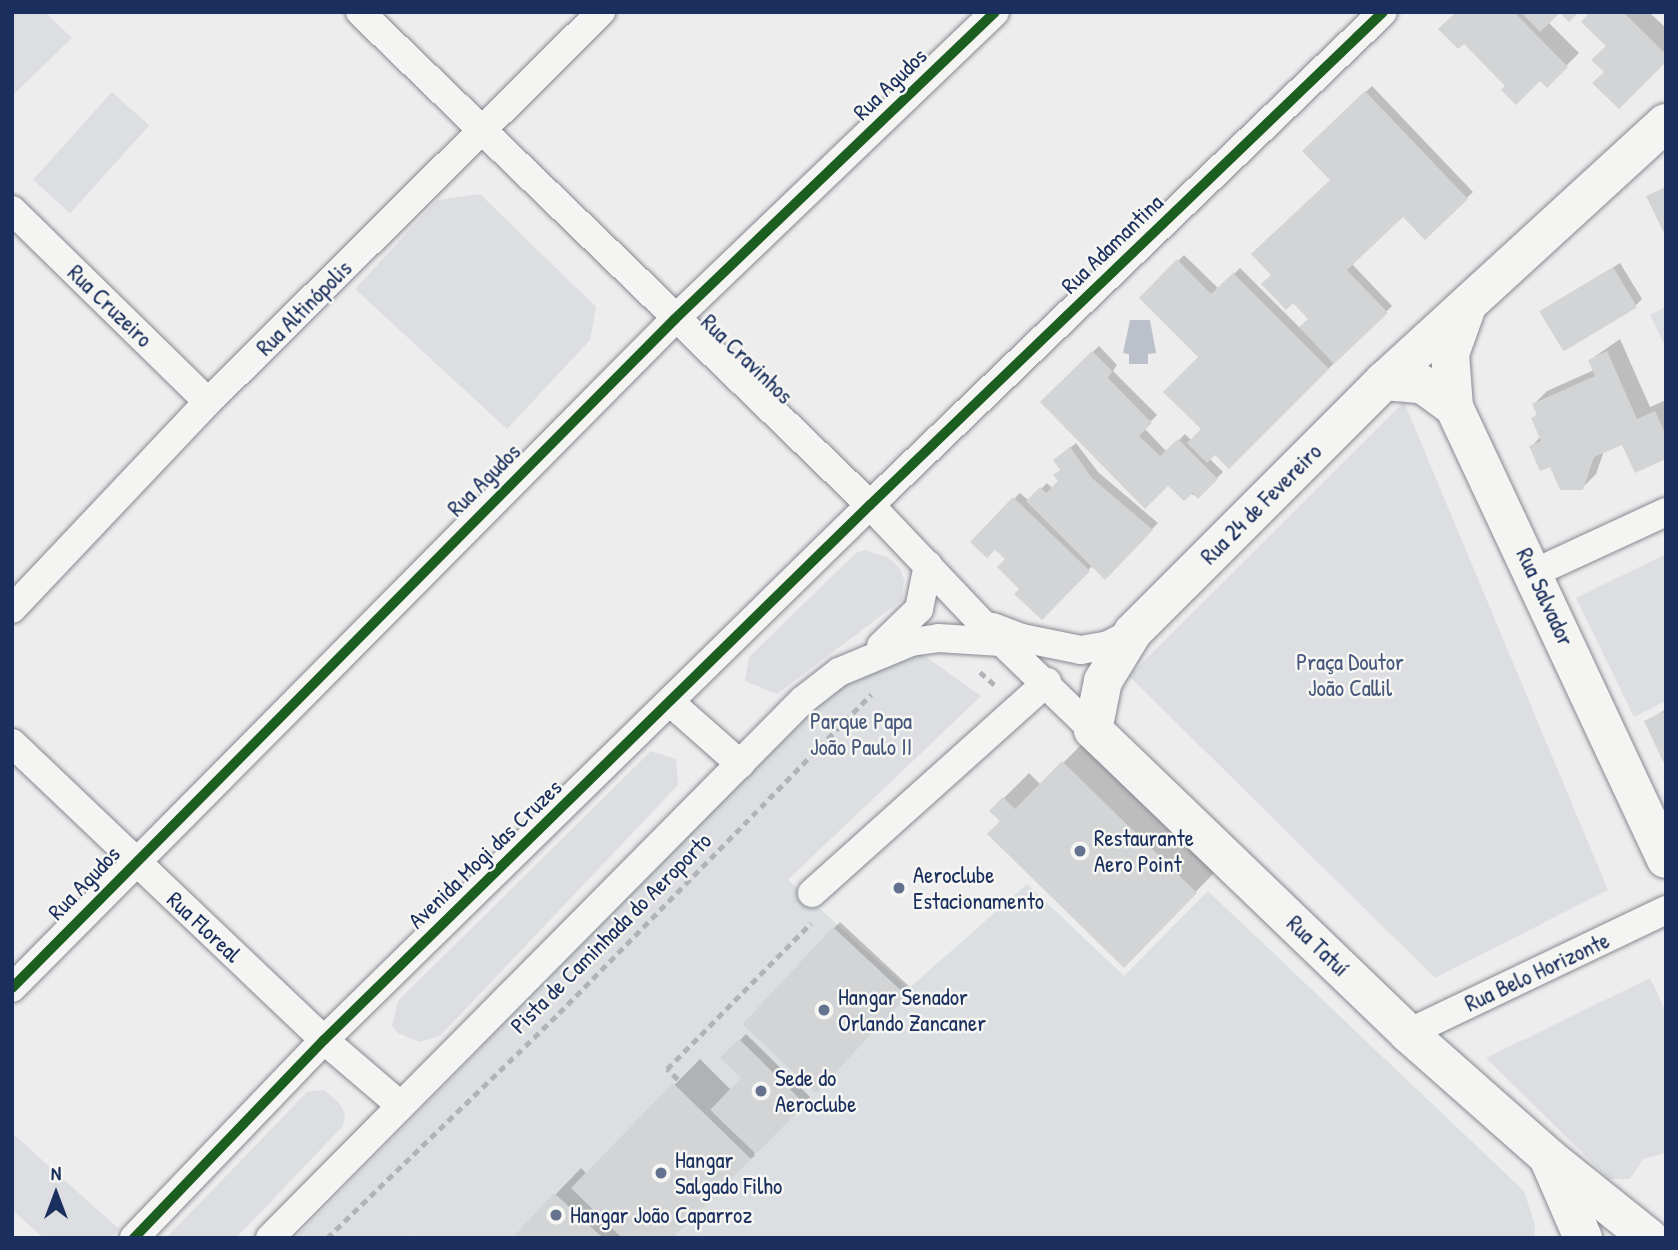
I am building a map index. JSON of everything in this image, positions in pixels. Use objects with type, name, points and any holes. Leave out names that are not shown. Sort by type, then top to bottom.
[{"type":"main road","name":"Rua 24 de Fevereiro","points":[[1093,730],[1103,681],[1133,632],[1384,381],[1666,122]]},
{"type":"main road","name":"Rua 24 de Fevereiro","points":[[1454,407],[1450,354],[1469,304]]},
{"type":"main road","name":"Rua Salvador","points":[[1384,381],[1422,384],[1454,407],[1666,859]]},
{"type":"main road","name":"Rua Tatuí","points":[[1093,730],[1408,1033],[1548,1157],[1650,1232]]},
{"type":"main road","name":"Rua Tatuí","points":[[1548,1157],[1583,1238]]},
{"type":"street","name":"Rua Cravinhos","points":[[360,12],[482,133],[870,505],[981,622],[1047,682],[1093,730]]},
{"type":"street","name":"Rua Altinópolis","points":[[12,609],[208,402],[601,12]]},
{"type":"street","name":"Rua Agudos","points":[[12,988],[134,861],[675,319],[996,12]]},
{"type":"street","name":"Rua Adamantina","points":[[870,505],[1383,12]]},
{"type":"street","name":"Rua Cruzeiro","points":[[12,210],[208,402]]},
{"type":"street","name":"Avenida Mogi das Cruzes","points":[[135,1238],[324,1040],[870,505]]},
{"type":"street","points":[[1534,573],[1666,512]]},
{"type":"street","points":[[868,657],[919,609],[928,565]]},
{"type":"street","name":"Rua Cravinhos","points":[[981,622],[1021,638],[1081,650],[1133,632]]},
{"type":"street","points":[[270,1238],[803,701],[839,672],[868,657],[938,638],[1001,642]]},
{"type":"street","points":[[818,888],[1047,682]]},
{"type":"street","points":[[670,702],[740,764]]},
{"type":"street","name":"Rua Floreal","points":[[12,743],[324,1040],[401,1106]]},
{"type":"street","name":"Rua Belo Horizonte","points":[[1408,1033],[1666,910]]},
{"type":"path","points":[[753,1157],[667,1069],[839,900],[818,888]]},
{"type":"shaded area","points":[[1130,320],[1150,320],[1156,353],[1148,354],[1148,364],[1129,364],[1129,354],[1123,353]]},
{"type":"shaded area","points":[[786,878],[908,989],[1027,884],[1124,976],[1208,891],[1524,1191],[1535,1225],[1534,1238],[412,1238]]},
{"type":"green space","points":[[12,12],[45,12],[72,38],[12,96]]},
{"type":"green space","points":[[112,92],[149,125],[70,213],[33,180]]},
{"type":"green space","points":[[480,194],[596,307],[590,340],[507,429],[355,289],[437,200]]},
{"type":"green space","points":[[1666,307],[1666,348],[1650,315]]},
{"type":"green space","name":"Praça Doutor João Callil","points":[[1404,402],[1608,890],[1435,978],[1129,676]]},
{"type":"green space","points":[[865,550],[889,558],[900,568],[904,580],[902,600],[777,694],[745,681],[749,657],[856,553]]},
{"type":"green space","points":[[1666,554],[1666,701],[1634,717],[1576,598]]},
{"type":"green space","name":"Parque Papa João Paulo II","points":[[922,654],[981,696],[412,1238],[295,1238],[827,694],[870,667]]},
{"type":"green space","points":[[651,751],[676,759],[678,785],[440,1036],[419,1042],[398,1033],[392,1026],[398,1001]]},
{"type":"green space","points":[[1233,921],[1317,1001],[1306,1013],[1417,1123],[1432,1111],[1501,1179],[1523,1205],[1529,1238],[999,1238],[1170,1057],[1134,1023]]},
{"type":"green space","points":[[1650,978],[1666,1012],[1666,1153],[1643,1159],[1630,1179],[1609,1179],[1486,1058]]},
{"type":"green space","points":[[324,1090],[340,1104],[345,1114],[343,1126],[236,1238],[166,1238],[307,1092]]},
{"type":"green space","points":[[12,1133],[119,1229],[111,1238],[44,1238],[12,1210]]},
{"type":"building","points":[[1456,12],[1514,12],[1568,67],[1547,88],[1540,81],[1516,105],[1501,90],[1505,86],[1464,44],[1458,49],[1438,29]]},
{"type":"building","points":[[1521,12],[1579,12],[1569,22],[1560,13],[1540,32]]},
{"type":"building","points":[[1590,12],[1623,12],[1666,54],[1666,62],[1619,109],[1592,83],[1604,72],[1591,60],[1606,46],[1581,22]]},
{"type":"building","points":[[1365,91],[1468,199],[1425,240],[1403,217],[1347,270],[1388,313],[1334,364],[1299,327],[1308,319],[1293,303],[1286,310],[1261,284],[1271,275],[1251,254],[1330,180],[1302,151]]},
{"type":"building","points":[[1666,187],[1666,237],[1646,196]]},
{"type":"building","points":[[1177,259],[1211,294],[1233,273],[1329,369],[1229,469],[1215,455],[1207,463],[1187,443],[1201,429],[1163,392],[1198,357],[1139,298]]},
{"type":"building","points":[[1613,267],[1637,307],[1563,352],[1539,311]]},
{"type":"building","points":[[1092,351],[1112,371],[1108,378],[1152,423],[1139,436],[1160,456],[1178,439],[1218,479],[1198,499],[1193,493],[1184,501],[1168,486],[1145,509],[1040,402]]},
{"type":"building","points":[[1607,351],[1637,419],[1655,411],[1666,435],[1666,459],[1635,473],[1622,445],[1594,457],[1583,490],[1560,490],[1550,467],[1540,471],[1529,446],[1541,441],[1531,418],[1537,415],[1532,404],[1595,376],[1588,360]]},
{"type":"building","points":[[1070,447],[1092,478],[1153,530],[1105,580],[1026,501],[1040,487],[1046,493],[1058,481],[1053,475],[1060,470],[1053,460]]},
{"type":"building","points":[[1013,497],[1090,571],[1042,620],[1014,594],[1019,589],[997,567],[1005,559],[995,550],[987,558],[970,542]]},
{"type":"building","points":[[1663,712],[1666,718],[1666,768],[1644,721]]},
{"type":"building","name":"Restaurante Aero Point","points":[[1062,761],[1197,893],[1124,968],[987,834],[1000,821],[989,811],[1003,797],[1015,809]]},
{"type":"building","name":"Hangar Senador Orlando Zancaner","points":[[833,927],[907,996],[816,1093],[742,1024]]},
{"type":"building","name":"Sede do Aeroclube","points":[[739,1039],[805,1104],[756,1154],[710,1110],[741,1078],[720,1058]]},
{"type":"building","name":"Hangar Salgado Filho","points":[[673,1083],[751,1159],[673,1238],[622,1238],[571,1188]]},
{"type":"building","name":"Hangar João Caparroz","points":[[554,1193],[603,1238],[512,1238]]},
{"type":"cycle path","points":[[12,988],[675,319],[995,12]]},
{"type":"cycle path","points":[[134,1238],[324,1040],[870,505],[1383,12]]},
{"type":"place","name":"Restaurante Aero Point","points":[[1080,851]]},
{"type":"place","name":"Aeroclube Estacionamento","points":[[899,888]]},
{"type":"place","name":"Hangar Senador Orlando Zancaner","points":[[824,1010]]},
{"type":"place","name":"Sede do Aeroclube","points":[[761,1091]]},
{"type":"place","name":"Hangar Salgado Filho","points":[[661,1173]]},
{"type":"place","name":"Hangar João Caparroz","points":[[556,1215]]}]
